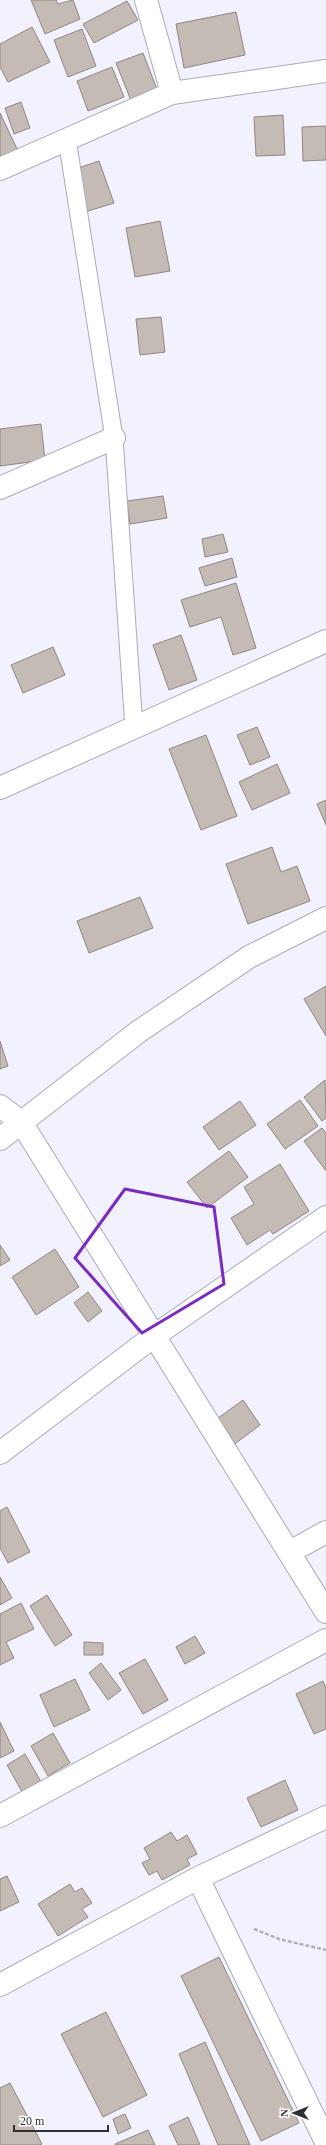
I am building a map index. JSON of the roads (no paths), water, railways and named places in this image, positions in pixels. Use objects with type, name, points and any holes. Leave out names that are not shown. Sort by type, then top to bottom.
[{"type":"street","points":[[146,0],[172,93]]},
{"type":"street","points":[[0,169],[172,93],[326,71]]},
{"type":"street","points":[[0,488],[114,438]]},
{"type":"street","points":[[0,788],[326,641]]},
{"type":"street","points":[[0,1139],[138,1032],[250,957],[326,918]]},
{"type":"street","points":[[0,1106],[21,1122],[326,1612]]},
{"type":"street","points":[[0,1453],[154,1336],[326,1217]]},
{"type":"street","points":[[290,1552],[326,1532]]},
{"type":"street","points":[[0,1816],[326,1640]]},
{"type":"street","points":[[0,1985],[198,1878],[326,1816]]},
{"type":"street","points":[[198,1878],[218,1916],[326,2142]]},
{"type":"lane","points":[[67,139],[114,438],[134,728]]}]
